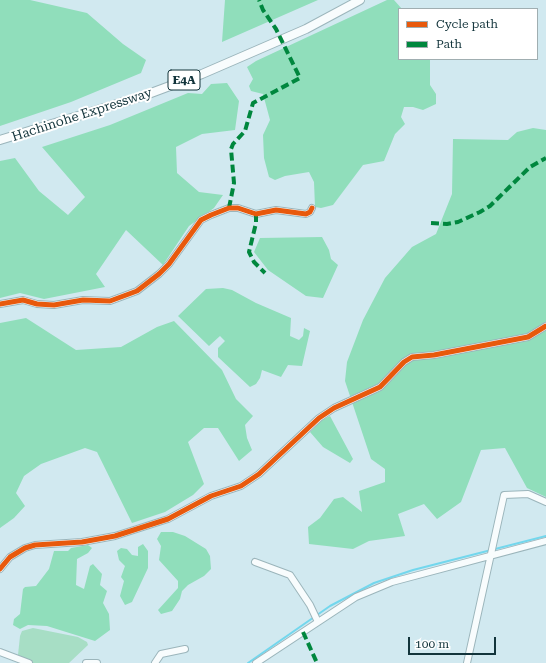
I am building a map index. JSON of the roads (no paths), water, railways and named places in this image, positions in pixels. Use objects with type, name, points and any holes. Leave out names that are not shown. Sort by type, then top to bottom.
[{"type":"highway","name":"Hachinohe Expressway","points":[[0,140],[143,96],[202,74],[306,29],[360,0]]},
{"type":"street","points":[[0,304],[23,300],[37,304],[54,305],[82,300],[110,301],[137,291],[159,274],[169,264],[201,220],[229,208],[238,208],[256,214],[276,210],[306,214],[310,212],[312,208]]},
{"type":"street","points":[[0,570],[10,557],[25,548],[35,545],[82,542],[115,536],[168,519],[211,496],[241,486],[259,474],[319,418],[334,408],[380,386],[404,362],[412,357],[434,355],[528,337],[546,326]]},
{"type":"street","points":[[467,663],[492,556],[504,495],[528,494],[546,502]]},
{"type":"street","points":[[256,663],[356,597],[392,582],[546,541]]},
{"type":"street","points":[[255,562],[290,575],[310,605],[318,622]]},
{"type":"street","points":[[155,663],[161,654],[185,649]]},
{"type":"street","points":[[0,652],[29,663]]},
{"type":"street","points":[[86,663],[97,663]]},
{"type":"waterway","points":[[248,663],[330,606],[374,583],[413,570],[546,536]]}]
